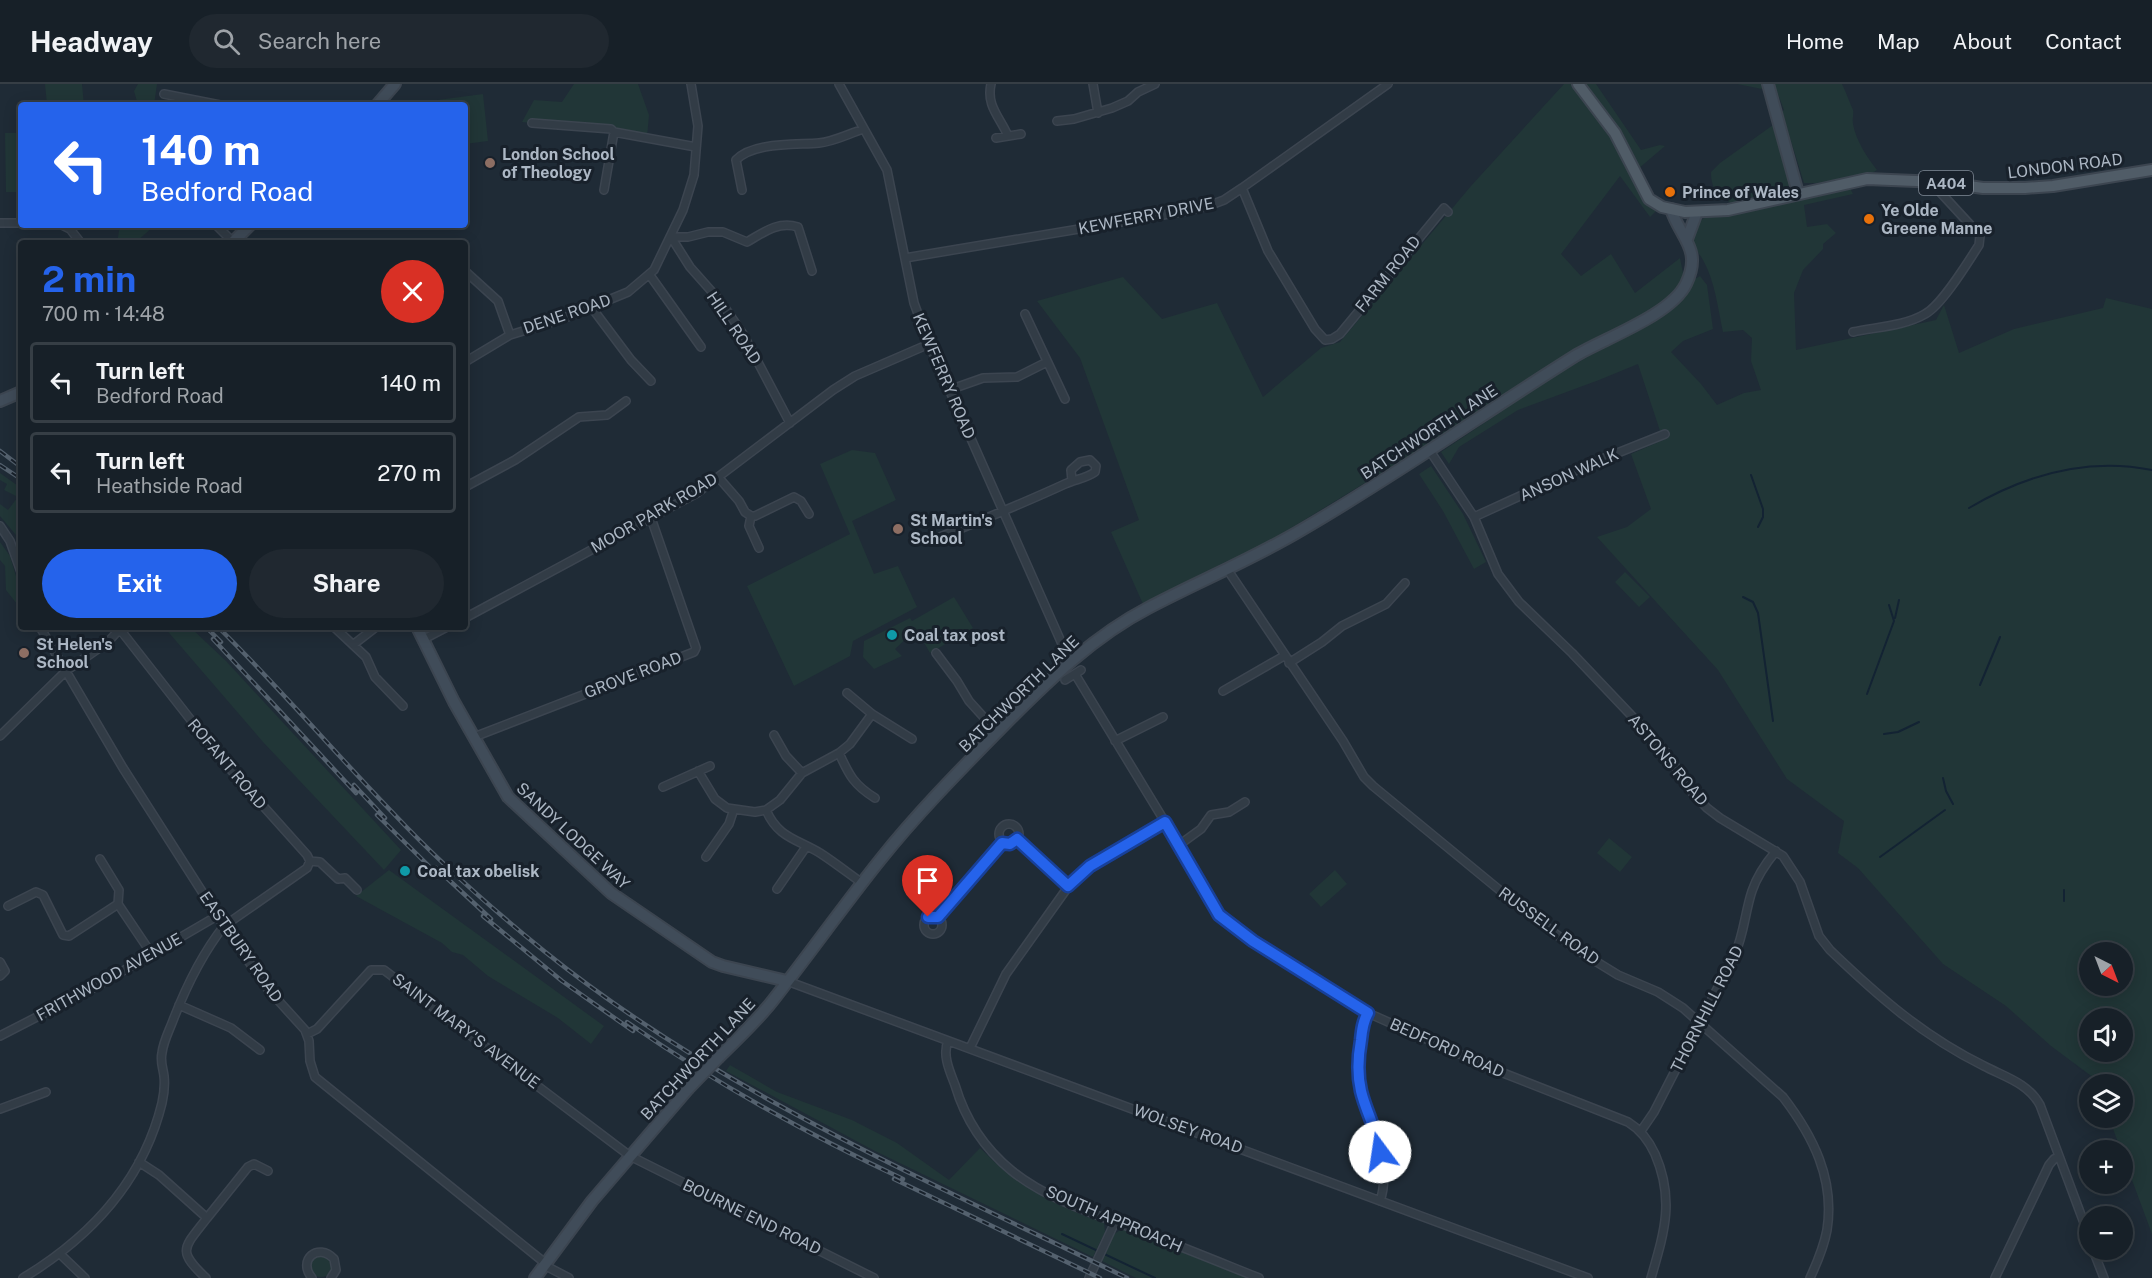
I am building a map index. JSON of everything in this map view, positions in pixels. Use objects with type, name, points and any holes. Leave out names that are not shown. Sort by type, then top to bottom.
[{"type":"main road","name":"A404","points":[[1578,84],[1616,134],[1649,199],[1657,206],[1697,212]]},
{"type":"main road","name":"LONDON ROAD","points":[[1697,212],[1728,210],[1867,179],[1940,182],[1983,188],[2025,188],[2063,185],[2152,170]]},
{"type":"street","points":[[380,102],[395,84]]},
{"type":"street","name":"DENE ROAD","points":[[468,360],[510,335],[592,308],[628,292],[654,270],[671,237],[694,175],[698,126],[691,84]]},
{"type":"street","name":"KEWFERRY ROAD","points":[[838,84],[882,159],[890,179],[914,303],[929,344],[1070,662]]},
{"type":"street","points":[[991,84],[989,94],[993,112],[1008,136]]},
{"type":"street","points":[[1093,84],[1098,113]]},
{"type":"street","points":[[1057,121],[1098,113],[1128,101],[1137,88],[1155,84]]},
{"type":"street","name":"KEWFERRY DRIVE","points":[[905,258],[1208,206],[1224,200],[1242,188],[1388,84]]},
{"type":"street","points":[[1768,84],[1798,193]]},
{"type":"street","points":[[164,94],[205,102]]},
{"type":"street","points":[[532,123],[611,129],[614,132],[696,147]]},
{"type":"street","points":[[742,190],[736,160],[740,156],[752,150],[805,142],[821,143],[864,129]]},
{"type":"street","points":[[604,189],[614,132]]},
{"type":"street","points":[[996,138],[1021,134]]},
{"type":"street","points":[[1853,332],[1912,320],[1928,313],[1940,301],[1979,245],[1981,240],[1975,230],[1940,192],[1940,182]]},
{"type":"street","name":"FARM ROAD","points":[[1242,188],[1268,251],[1315,329],[1325,339],[1332,339],[1340,334],[1424,230],[1444,208],[1448,212]]},
{"type":"street","name":"BATCHWORTH LANE","points":[[536,1278],[630,1156],[688,1089],[773,1000],[862,883],[911,824],[997,732],[1070,662],[1122,624],[1304,529],[1430,451],[1578,354],[1655,314],[1673,300],[1686,284],[1690,271],[1691,254],[1687,239],[1679,228],[1671,209]]},
{"type":"street","name":"BATCHWORTH LANE","points":[[1687,239],[1697,212]]},
{"type":"street","points":[[0,223],[18,223]]},
{"type":"street","points":[[671,237],[723,232],[747,242],[780,224],[798,227],[812,271]]},
{"type":"street","points":[[68,228],[79,240]]},
{"type":"street","points":[[219,228],[231,240]]},
{"type":"street","points":[[235,240],[247,228]]},
{"type":"street","name":"HILL ROAD","points":[[671,237],[690,267],[721,302],[743,334],[790,423]]},
{"type":"street","points":[[468,274],[498,301],[510,335]]},
{"type":"street","points":[[649,274],[701,347]]},
{"type":"street","points":[[592,308],[631,360],[651,381]]},
{"type":"street","points":[[1025,314],[1065,399]]},
{"type":"street","name":"MOOR PARK ROAD","points":[[468,616],[697,493],[833,390],[855,376],[929,344]]},
{"type":"street","points":[[950,390],[983,378],[1017,377],[1047,362]]},
{"type":"street","points":[[0,401],[18,393]]},
{"type":"street","points":[[468,485],[515,460],[579,417],[607,415],[626,401]]},
{"type":"street","name":"ANSON WALK","points":[[1474,517],[1590,464],[1665,434]]},
{"type":"street","name":"ASTONS ROAD","points":[[1430,451],[1474,517],[1498,574],[1519,602],[1572,653],[1658,744],[1672,760],[1691,791],[1707,808],[1719,818],[1776,851],[1788,862],[1800,882],[1819,936],[1843,963],[1904,1017],[1927,1033],[1959,1053],[2028,1089],[2040,1105],[2059,1157]]},
{"type":"street","points":[[719,478],[740,501],[745,512],[751,516],[794,497],[801,501],[809,514]]},
{"type":"street","points":[[939,537],[1004,512],[1072,481]]},
{"type":"street","points":[[751,516],[749,526],[759,548]]},
{"type":"street","name":"GROVE ROAD","points":[[474,737],[695,650],[651,518]]},
{"type":"street","points":[[0,526],[10,541],[18,564]]},
{"type":"street","name":"RUSSELL ROAD","points":[[1227,569],[1372,786],[1574,948],[1618,975],[1658,992],[1683,1008],[1783,1097],[1816,1148],[1827,1184],[1827,1230],[1810,1278]]},
{"type":"street","points":[[1289,663],[1342,626],[1386,604],[1405,583]]},
{"type":"street","name":"EASTBURY ROAD","points":[[42,630],[123,768],[217,916],[267,988],[302,1025],[307,1034]]},
{"type":"street","name":"ROFANT ROAD","points":[[0,736],[66,671],[108,642],[115,630],[124,633],[223,761],[310,861]]},
{"type":"street","points":[[338,630],[366,657],[375,676],[403,706]]},
{"type":"street","points":[[354,644],[372,630]]},
{"type":"street","name":"SANDY LODGE WAY","points":[[419,630],[454,702],[508,797],[617,898],[712,962],[787,981]]},
{"type":"street","points":[[424,639],[441,630]]},
{"type":"street","points":[[936,653],[969,701],[997,732]]},
{"type":"street","points":[[1223,691],[1284,656]]},
{"type":"street","name":"BEDFORD ROAD","points":[[1065,680],[1078,672],[1115,741],[1219,915],[1253,941],[1368,1013],[1493,1070],[1628,1122],[1641,1131]]},
{"type":"street","points":[[847,693],[872,714],[912,739]]},
{"type":"street","points":[[698,771],[715,799],[728,808],[755,812],[766,810],[780,800],[802,773],[850,744],[872,714]]},
{"type":"street","points":[[1115,741],[1163,717]]},
{"type":"street","points":[[774,735],[786,756],[802,773]]},
{"type":"street","points":[[838,753],[851,779],[875,798]]},
{"type":"street","points":[[663,787],[710,766]]},
{"type":"street","points":[[1179,845],[1201,829],[1211,814],[1229,812],[1245,802]]},
{"type":"street","points":[[706,857],[729,824],[734,809]]},
{"type":"street","points":[[766,810],[780,831],[819,853],[862,883]]},
{"type":"street","points":[[970,1048],[1006,974],[1068,886],[1090,866],[1165,822]]},
{"type":"street","points":[[1009,823],[1016,825],[1017,839],[1010,844],[1002,843],[999,835],[1001,829],[1009,823]]},
{"type":"street","points":[[1017,839],[1068,886]]},
{"type":"street","points":[[938,917],[1002,843]]},
{"type":"street","points":[[777,889],[806,847]]},
{"type":"street","name":"THORNHILL ROAD","points":[[1641,1131],[1654,1112],[1743,937],[1748,906],[1758,875],[1776,851]]},
{"type":"street","points":[[100,859],[119,890],[118,904],[151,953]]},
{"type":"street","points":[[23,1278],[60,1254],[98,1220],[133,1175],[163,1101],[165,1083],[162,1052],[179,1005],[200,961],[224,926],[307,868],[310,861],[320,862],[338,879],[345,878],[357,890]]},
{"type":"street","points":[[8,906],[36,892],[43,895],[63,935],[69,936],[118,904]]},
{"type":"street","name":"FRITHWOOD AVENUE","points":[[0,1036],[97,986],[217,916]]},
{"type":"street","points":[[0,962],[5,971],[0,976]]},
{"type":"street","name":"SAINT MARY'S AVENUE","points":[[307,1034],[317,1029],[371,970],[384,970],[630,1156]]},
{"type":"street","name":"WOLSEY ROAD","points":[[787,981],[1588,1278]]},
{"type":"street","points":[[179,1005],[231,1028],[260,1050]]},
{"type":"street","points":[[1368,1013],[1363,1024],[1360,1043],[1359,1079],[1378,1137],[1383,1172],[1383,1192],[1380,1201]]},
{"type":"street","points":[[307,1034],[311,1069],[319,1082],[545,1264],[569,1278]]},
{"type":"street","name":"SOUTH APPROACH","points":[[948,1041],[945,1049],[956,1091],[972,1124],[987,1148],[1013,1172],[1067,1202],[1259,1278]]},
{"type":"street","points":[[0,1109],[46,1092]]},
{"type":"street","points":[[1641,1131],[1658,1161],[1668,1206],[1651,1278]]},
{"type":"street","name":"BOURNE END ROAD","points":[[630,1156],[874,1278]]},
{"type":"street","points":[[1995,1278],[2049,1165],[2054,1159],[2059,1157],[2079,1210]]},
{"type":"street","points":[[138,1162],[159,1175],[207,1218]]},
{"type":"street","points":[[206,1278],[189,1261],[187,1244],[248,1167],[254,1164],[268,1171]]},
{"type":"street","points":[[1089,1278],[1115,1222]]},
{"type":"street","points":[[312,1278],[306,1270],[306,1263],[309,1257],[319,1252],[325,1252],[334,1259],[336,1270],[334,1277]]},
{"type":"street","points":[[60,1254],[85,1278]]},
{"type":"street","points":[[2097,1260],[2104,1278]]},
{"type":"green space","points":[[45,84],[82,84],[84,102],[47,102]]},
{"type":"green space","points":[[138,84],[157,84],[154,102],[137,102],[134,91]]},
{"type":"green space","points":[[574,84],[638,84],[649,115],[647,138],[522,122],[534,100],[562,102]]},
{"type":"green space","points":[[1564,84],[1596,84],[1641,150],[1660,145],[1665,146],[1631,175],[1656,211],[1650,217],[1620,176],[1561,254],[1581,276],[1611,254],[1635,293],[1680,258],[1684,278],[1676,291],[1659,306],[1565,357],[1252,552],[1225,562],[1143,604],[1111,532],[1139,520],[1080,358],[1037,301],[1123,277],[1162,319],[1217,303],[1263,397],[1321,348],[1340,342],[1471,186]]},
{"type":"green space","points":[[1737,84],[1842,84],[1853,110],[1853,124],[1857,137],[1877,170],[1872,173],[1817,183],[1804,183],[1777,92]]},
{"type":"green space","points":[[483,94],[488,141],[468,144],[468,102],[423,102]]},
{"type":"green space","points":[[1773,125],[1791,179],[1790,185],[1731,203],[1716,190],[1712,183],[1711,172]]},
{"type":"green space","points":[[5,133],[18,133],[18,192],[6,192]]},
{"type":"green space","points":[[1849,186],[1853,194],[1804,205],[1807,227],[1827,224],[1836,233],[1823,244],[1823,249],[1803,270],[1794,293],[1796,350],[1936,320],[1944,305],[1959,353],[2014,329],[2103,308],[2106,298],[2152,309],[2152,1234],[2133,1183],[2133,1140],[2117,1140],[2113,1128],[2133,1128],[2133,1074],[2089,1074],[2051,1046],[2006,1006],[1943,964],[1858,868],[1838,853],[1844,821],[1787,779],[1718,670],[1597,537],[1627,527],[1651,509],[1631,454],[1663,440],[1638,364],[1518,410],[1459,447],[1449,464],[1441,452],[1562,371],[1648,324],[1675,306],[1695,279],[1700,276],[1707,285],[1713,329],[1683,341],[1671,352],[1717,405],[1744,393],[1761,390],[1751,361],[1752,338],[1743,330],[1723,332],[1716,295],[1707,268],[1694,245],[1694,235],[1701,220]]},
{"type":"green space","points":[[120,228],[152,228],[138,240],[118,240]]},
{"type":"green space","points":[[852,450],[875,453],[896,500],[852,521],[874,574],[898,566],[917,607],[853,641],[850,656],[794,686],[747,586],[850,534],[820,464]]},
{"type":"green space","points":[[1431,466],[1463,514],[1486,562],[1474,569],[1443,511],[1419,474]]},
{"type":"green space","points":[[0,473],[18,486],[18,497],[4,490],[7,484],[0,480]]},
{"type":"green space","points":[[18,497],[18,537],[0,516],[0,504],[8,510]]},
{"type":"green space","points":[[0,542],[10,556],[18,583],[17,604],[6,590],[5,566],[0,560]]},
{"type":"green space","points":[[1625,572],[1650,597],[1639,607],[1615,582]]},
{"type":"green space","points":[[954,597],[973,628],[930,653],[918,632],[916,633],[921,640],[917,643],[909,636],[895,649],[902,656],[874,669],[863,657],[864,641],[910,618],[912,621]]},
{"type":"green space","points":[[167,630],[193,630],[226,661],[401,850],[384,870],[263,742]]},
{"type":"green space","points":[[1609,838],[1632,857],[1620,872],[1597,853]]},
{"type":"green space","points":[[389,870],[604,1026],[591,1044],[558,1018],[488,976],[463,955],[452,952],[442,943],[356,896]]},
{"type":"green space","points":[[1335,870],[1347,884],[1321,907],[1309,894]]},
{"type":"green space","points":[[730,1065],[777,1092],[852,1120],[897,1143],[949,1180],[980,1148],[1022,1184],[1053,1202],[1104,1223],[1105,1232],[1093,1257],[873,1150],[726,1071]]},
{"type":"green space","points":[[1122,1229],[1249,1278],[1136,1278],[1102,1261],[1111,1236]]},
{"type":"green space","points":[[317,1255],[325,1255],[332,1262],[332,1270],[325,1277],[317,1277],[310,1270],[310,1262]]},
{"type":"waterway","points":[[1969,508],[2012,486],[2057,472],[2104,466],[2152,470]]},
{"type":"waterway","points":[[1751,475],[1763,509],[1763,517],[1758,527]]},
{"type":"waterway","points":[[1743,597],[1753,602],[1758,613],[1773,721]]},
{"type":"waterway","points":[[1895,618],[1899,600]]},
{"type":"waterway","points":[[1867,694],[1894,621],[1889,605]]},
{"type":"waterway","points":[[1980,685],[2000,637]]},
{"type":"waterway","points":[[1884,734],[1898,732],[1919,722]]},
{"type":"waterway","points":[[1943,778],[1946,791],[1953,804]]},
{"type":"waterway","points":[[1880,857],[1945,810]]},
{"type":"waterway","points":[[2064,890],[2064,901]]},
{"type":"waterway","points":[[1062,1234],[1155,1278]]},
{"type":"railway","points":[[0,451],[18,465]]},
{"type":"railway","points":[[0,465],[18,477]]},
{"type":"railway","points":[[209,630],[221,642]]},
{"type":"railway","points":[[221,630],[411,832],[447,867],[544,951],[611,1001],[681,1048],[826,1131],[1127,1278]]},
{"type":"railway","points":[[213,639],[356,793]]},
{"type":"railway","points":[[354,785],[385,818]]},
{"type":"railway","points":[[377,815],[439,876]]},
{"type":"railway","points":[[436,868],[491,919]]},
{"type":"railway","points":[[483,916],[562,981],[633,1031]]},
{"type":"railway","points":[[627,1022],[762,1107],[903,1179]]},
{"type":"railway","points":[[894,1179],[1100,1278]]},
{"type":"place","name":"London School of Theology","points":[[490,163]]},
{"type":"place","name":"Prince of Wales","points":[[1670,192]]},
{"type":"place","name":"Ye Olde Greene Manne","points":[[1869,219]]},
{"type":"place","name":"St Martin's School","points":[[898,529]]},
{"type":"place","name":"Coal tax post","points":[[892,635]]},
{"type":"place","name":"St Helen's School","points":[[24,653]]},
{"type":"place","name":"Coal tax obelisk","points":[[405,871]]},
{"type":"route","points":[[928,917],[938,917],[1002,843],[1010,844],[1017,839],[1068,886],[1090,866],[1165,822],[1219,915],[1253,941],[1368,1013],[1364,1018],[1360,1043],[1359,1079],[1378,1137],[1380,1152]]}]
